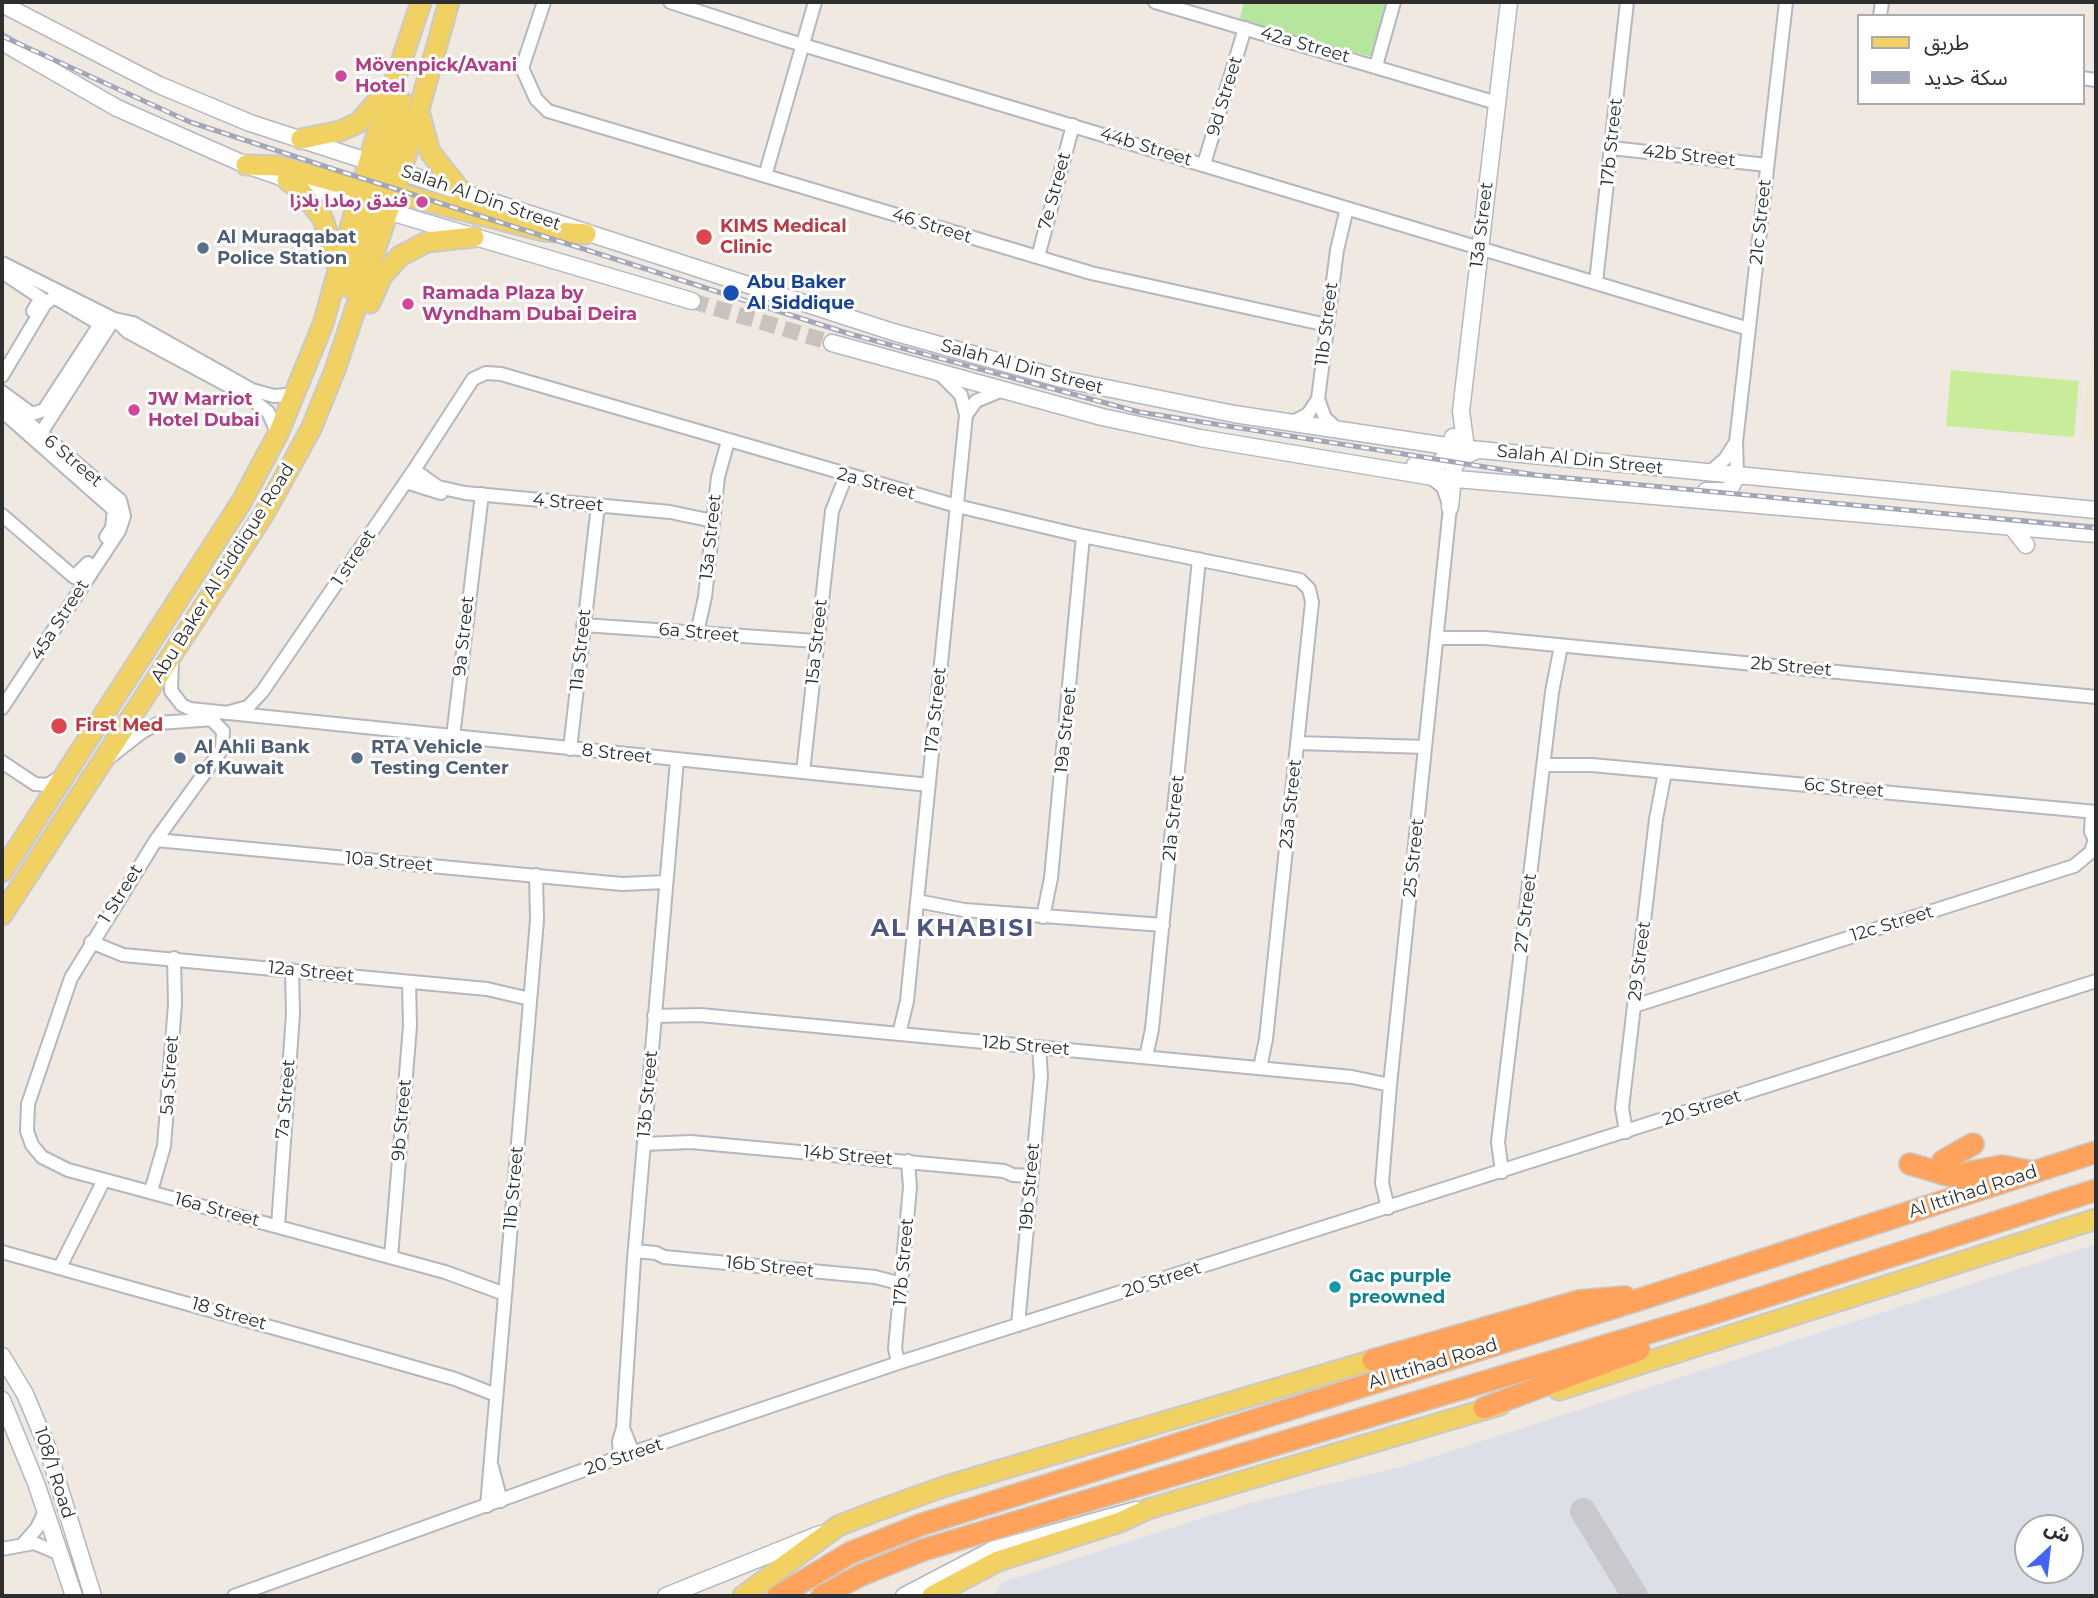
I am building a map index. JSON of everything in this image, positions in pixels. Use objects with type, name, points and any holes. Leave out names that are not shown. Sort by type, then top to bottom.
[{"type":"highway","points":[[1943,1174],[1943,1161],[1973,1144]]},
{"type":"highway","name":"Al Ittihad Road","points":[[778,1596],[850,1553],[920,1525],[1641,1299],[2096,1152]]},
{"type":"highway","points":[[1910,1164],[1957,1176],[2002,1166],[2035,1173]]},
{"type":"highway","name":"Al Ittihad Road","points":[[822,1596],[861,1575],[923,1550],[1708,1315],[2096,1191]]},
{"type":"highway","points":[[1373,1360],[1594,1298],[1641,1299]]},
{"type":"highway","points":[[1484,1408],[1670,1338],[1708,1315]]},
{"type":"main road","name":"Abu Baker Al Siddique Road","points":[[2,872],[242,501],[278,434],[297,394],[339,273],[376,199],[385,165],[399,67],[421,2]]},
{"type":"main road","name":"Abu Baker Al Siddique Road","points":[[376,199],[385,165],[420,109],[449,2]]},
{"type":"main road","name":"13a Street","points":[[1464,448],[1461,411],[1509,2]]},
{"type":"main road","name":"Salah Al Din Street","points":[[2,4],[159,85],[230,116],[385,165],[586,234],[1005,364],[1165,401],[1340,431],[1464,448],[2096,510]]},
{"type":"main road","points":[[385,165],[406,80],[414,22]]},
{"type":"main road","name":"Salah Al Din Street","points":[[2,42],[117,108],[246,166],[287,180],[376,199],[474,237],[692,301]]},
{"type":"main road","points":[[301,139],[340,131],[358,123],[379,102],[399,67]]},
{"type":"main road","points":[[420,109],[430,152],[460,190]]},
{"type":"main road","points":[[246,166],[279,166],[376,199],[544,231],[586,234]]},
{"type":"main road","points":[[287,180],[301,191],[323,219],[339,273]]},
{"type":"main road","points":[[342,350],[351,283],[376,199]]},
{"type":"main road","points":[[342,350],[361,321],[382,276],[400,256],[442,238],[474,237]]},
{"type":"main road","name":"Salah Al Din Street","points":[[832,343],[1000,391],[1151,428],[1451,479],[2096,534]]},
{"type":"main road","name":"Abu Baker Al Siddique Road","points":[[2,915],[264,514],[297,458],[324,399],[342,350]]},
{"type":"main road","points":[[1530,455],[1544,441]]},
{"type":"main road","points":[[1299,454],[1322,451],[1426,467],[1439,464],[1464,448]]},
{"type":"main road","points":[[1450,507],[1451,479],[1464,448]]},
{"type":"main road","points":[[1548,487],[1578,480],[1723,492],[1734,487],[1737,475]]},
{"type":"main road","points":[[2012,527],[2026,545]]},
{"type":"main road","points":[[932,1596],[998,1561],[1120,1522],[1174,1500],[1484,1408],[1557,1391],[2096,1219]]},
{"type":"main road","name":"108/1 Road","points":[[2,1356],[25,1394],[46,1444],[93,1596]]},
{"type":"main road","points":[[666,1596],[838,1526],[946,1486],[1373,1360]]},
{"type":"main road","name":"108/1 Road","points":[[2,1400],[46,1508],[74,1596]]},
{"type":"main road","points":[[904,1596],[992,1550],[1110,1515],[1147,1509]]},
{"type":"main road","points":[[743,1596],[838,1526]]},
{"type":"street","name":"46 Street","points":[[544,2],[523,68],[526,82],[542,108],[1119,280],[1327,325]]},
{"type":"street","points":[[670,2],[804,42]]},
{"type":"street","points":[[765,176],[815,2]]},
{"type":"street","name":"42a Street","points":[[1155,2],[1497,100]]},
{"type":"street","points":[[1376,66],[1394,2]]},
{"type":"street","name":"17b Street","points":[[1596,282],[1627,2]]},
{"type":"street","name":"21c Street","points":[[1737,475],[1736,442],[1786,2]]},
{"type":"street","name":"9d Street","points":[[1204,164],[1245,28]]},
{"type":"street","name":"44b Street","points":[[804,42],[1699,314],[1749,325]]},
{"type":"street","name":"7e Street","points":[[1038,257],[1073,125]]},
{"type":"street","name":"42b Street","points":[[1611,148],[1768,165]]},
{"type":"street","name":"11b Street","points":[[1318,399],[1343,206]]},
{"type":"street","points":[[2,263],[114,319],[128,321],[204,367],[259,404],[274,423],[278,434]]},
{"type":"street","points":[[2,272],[41,298],[2,363]]},
{"type":"street","points":[[2,369],[49,287]]},
{"type":"street","points":[[2,376],[46,304],[54,297],[100,324],[44,410],[32,414],[2,392]]},
{"type":"street","points":[[41,433],[114,319]]},
{"type":"street","points":[[204,367],[263,394],[297,394]]},
{"type":"street","name":"2a Street","points":[[468,385],[479,375],[494,373],[957,506],[1088,537],[1293,578]]},
{"type":"street","points":[[939,374],[961,395],[966,415]]},
{"type":"street","name":"1 street","points":[[226,713],[238,711],[256,699],[406,482],[468,385]]},
{"type":"street","points":[[966,415],[976,401],[1000,391]]},
{"type":"street","points":[[1291,423],[1307,414],[1318,399]]},
{"type":"street","points":[[1318,399],[1325,418],[1340,431]]},
{"type":"street","name":"6 Street","points":[[2,400],[120,500],[124,516],[119,531]]},
{"type":"street","points":[[2,411],[114,510],[112,528],[78,577],[74,577],[2,517]]},
{"type":"street","name":"17a Street","points":[[903,1035],[909,1014],[906,1004],[966,415]]},
{"type":"street","name":"13a Street","points":[[702,634],[723,440]]},
{"type":"street","points":[[1710,472],[1725,459],[1736,442]]},
{"type":"street","name":"4 Street","points":[[414,470],[438,487],[473,494]]},
{"type":"street","name":"15a Street","points":[[803,772],[832,511],[840,474]]},
{"type":"street","points":[[1426,475],[1443,487],[1450,507]]},
{"type":"street","points":[[1450,507],[1465,487],[1480,481]]},
{"type":"street","name":"4 Street","points":[[406,482],[434,492],[713,516]]},
{"type":"street","name":"9a Street","points":[[453,737],[475,535],[473,494]]},
{"type":"street","name":"11a Street","points":[[570,749],[594,505]]},
{"type":"street","name":"25 Street","points":[[1388,1208],[1382,1182],[1391,1080],[1450,507]]},
{"type":"street","points":[[2,517],[83,585]]},
{"type":"street","name":"45a Street","points":[[2,708],[119,531]]},
{"type":"street","name":"19a Street","points":[[1048,918],[1080,583],[1088,537]]},
{"type":"street","name":"21a Street","points":[[1150,1058],[1196,605],[1203,560]]},
{"type":"street","name":"23a Street","points":[[1264,1069],[1312,595],[1305,583],[1293,578]]},
{"type":"street","name":"6a Street","points":[[584,621],[816,646]]},
{"type":"street","name":"2b Street","points":[[1437,634],[2096,697]]},
{"type":"street","name":"27 Street","points":[[1506,1171],[1497,1147],[1557,645]]},
{"type":"street","name":"8 Street","points":[[174,651],[169,683],[175,699],[190,709],[929,785]]},
{"type":"street","name":"8 Street","points":[[101,764],[142,732],[159,723],[210,718],[305,722]]},
{"type":"street","name":"1 Street","points":[[33,1089],[66,990],[94,937],[156,839],[222,749],[223,731],[210,718]]},
{"type":"street","points":[[1298,738],[1425,751]]},
{"type":"street","name":"13b Street","points":[[627,1455],[618,1441],[623,1428],[644,1138],[677,760]]},
{"type":"street","name":"6c Street","points":[[1544,761],[2094,812]]},
{"type":"street","points":[[2,762],[35,783],[47,785],[64,775]]},
{"type":"street","name":"29 Street","points":[[1630,1131],[1622,1117],[1623,1104],[1661,771]]},
{"type":"street","name":"12c Street","points":[[1635,1000],[1676,993],[2074,866],[2091,852],[2095,837],[2091,832],[2094,812]]},
{"type":"street","name":"10a Street","points":[[156,839],[665,888]]},
{"type":"street","name":"11b Street","points":[[487,1506],[541,876]]},
{"type":"street","points":[[917,906],[1163,929]]},
{"type":"street","name":"12a Street","points":[[94,937],[135,955],[531,993]]},
{"type":"street","name":"5a Street","points":[[156,1193],[165,1168],[164,1146],[179,958]]},
{"type":"street","name":"7a Street","points":[[273,1225],[280,1184],[297,970]]},
{"type":"street","name":"20 Street","points":[[234,1596],[627,1455],[902,1362],[2096,981]]},
{"type":"street","name":"9b Street","points":[[386,1256],[393,1214],[414,982]]},
{"type":"street","name":"12b Street","points":[[655,1011],[1352,1077],[1367,1074],[1391,1080]]},
{"type":"street","name":"19b Street","points":[[1024,1323],[1021,1297],[1030,1172],[1044,1048]]},
{"type":"street","name":"16a Street","points":[[33,1089],[26,1116],[27,1131],[37,1151],[54,1166],[505,1289]]},
{"type":"street","name":"14b Street","points":[[644,1138],[1030,1172]]},
{"type":"street","name":"17b Street","points":[[902,1362],[895,1348],[912,1162]]},
{"type":"street","points":[[60,1267],[104,1180]]},
{"type":"street","name":"18 Street","points":[[2,1252],[496,1390]]},
{"type":"street","name":"16b Street","points":[[635,1255],[902,1279]]},
{"type":"street","name":"11b Street","points":[[491,1457],[501,1501]]},
{"type":"street","points":[[24,1544],[37,1528],[46,1508]]},
{"type":"street","points":[[2,1549],[24,1544],[43,1544],[60,1554]]},
{"type":"shaded area","points":[[2096,315],[2096,440],[2082,438]]},
{"type":"shaded area","points":[[2096,1244],[2096,1596],[993,1596],[1003,1582],[1250,1503],[1404,1466]]},
{"type":"green space","points":[[1244,2],[1388,2],[1376,58],[1239,21]]},
{"type":"green space","points":[[1951,370],[2079,381],[2074,437],[1946,426]]},
{"type":"taxiway","points":[[1583,1511],[1635,1596]]},
{"type":"tunnel","points":[[692,301],[832,343]]},
{"type":"railway","points":[[2,36],[190,122],[850,334],[1139,412],[1536,475],[2096,528]]},
{"type":"place","name":"Mövenpick/Avani Hotel","points":[[341,76]]},
{"type":"place","name":"فندق رمادا بلازا","points":[[422,202]]},
{"type":"place","name":"KIMS Medical Clinic","points":[[704,237]]},
{"type":"place","name":"Al Muraqqabat Police Station","points":[[203,248]]},
{"type":"place","name":"Abu Baker Al Siddique","points":[[731,293]]},
{"type":"place","name":"Ramada Plaza by Wyndham Dubai Deira","points":[[408,304]]},
{"type":"place","name":"JW Marriot Hotel Dubai","points":[[134,410]]},
{"type":"place","name":"First Med","points":[[59,726]]},
{"type":"place","name":"Al Ahli Bank of Kuwait","points":[[180,758]]},
{"type":"place","name":"RTA Vehicle Testing Center","points":[[357,758]]},
{"type":"place","name":"Gac purple preowned","points":[[1335,1287]]},
{"type":"district","name":"AL KHABISI","points":[[953,929]]}]
